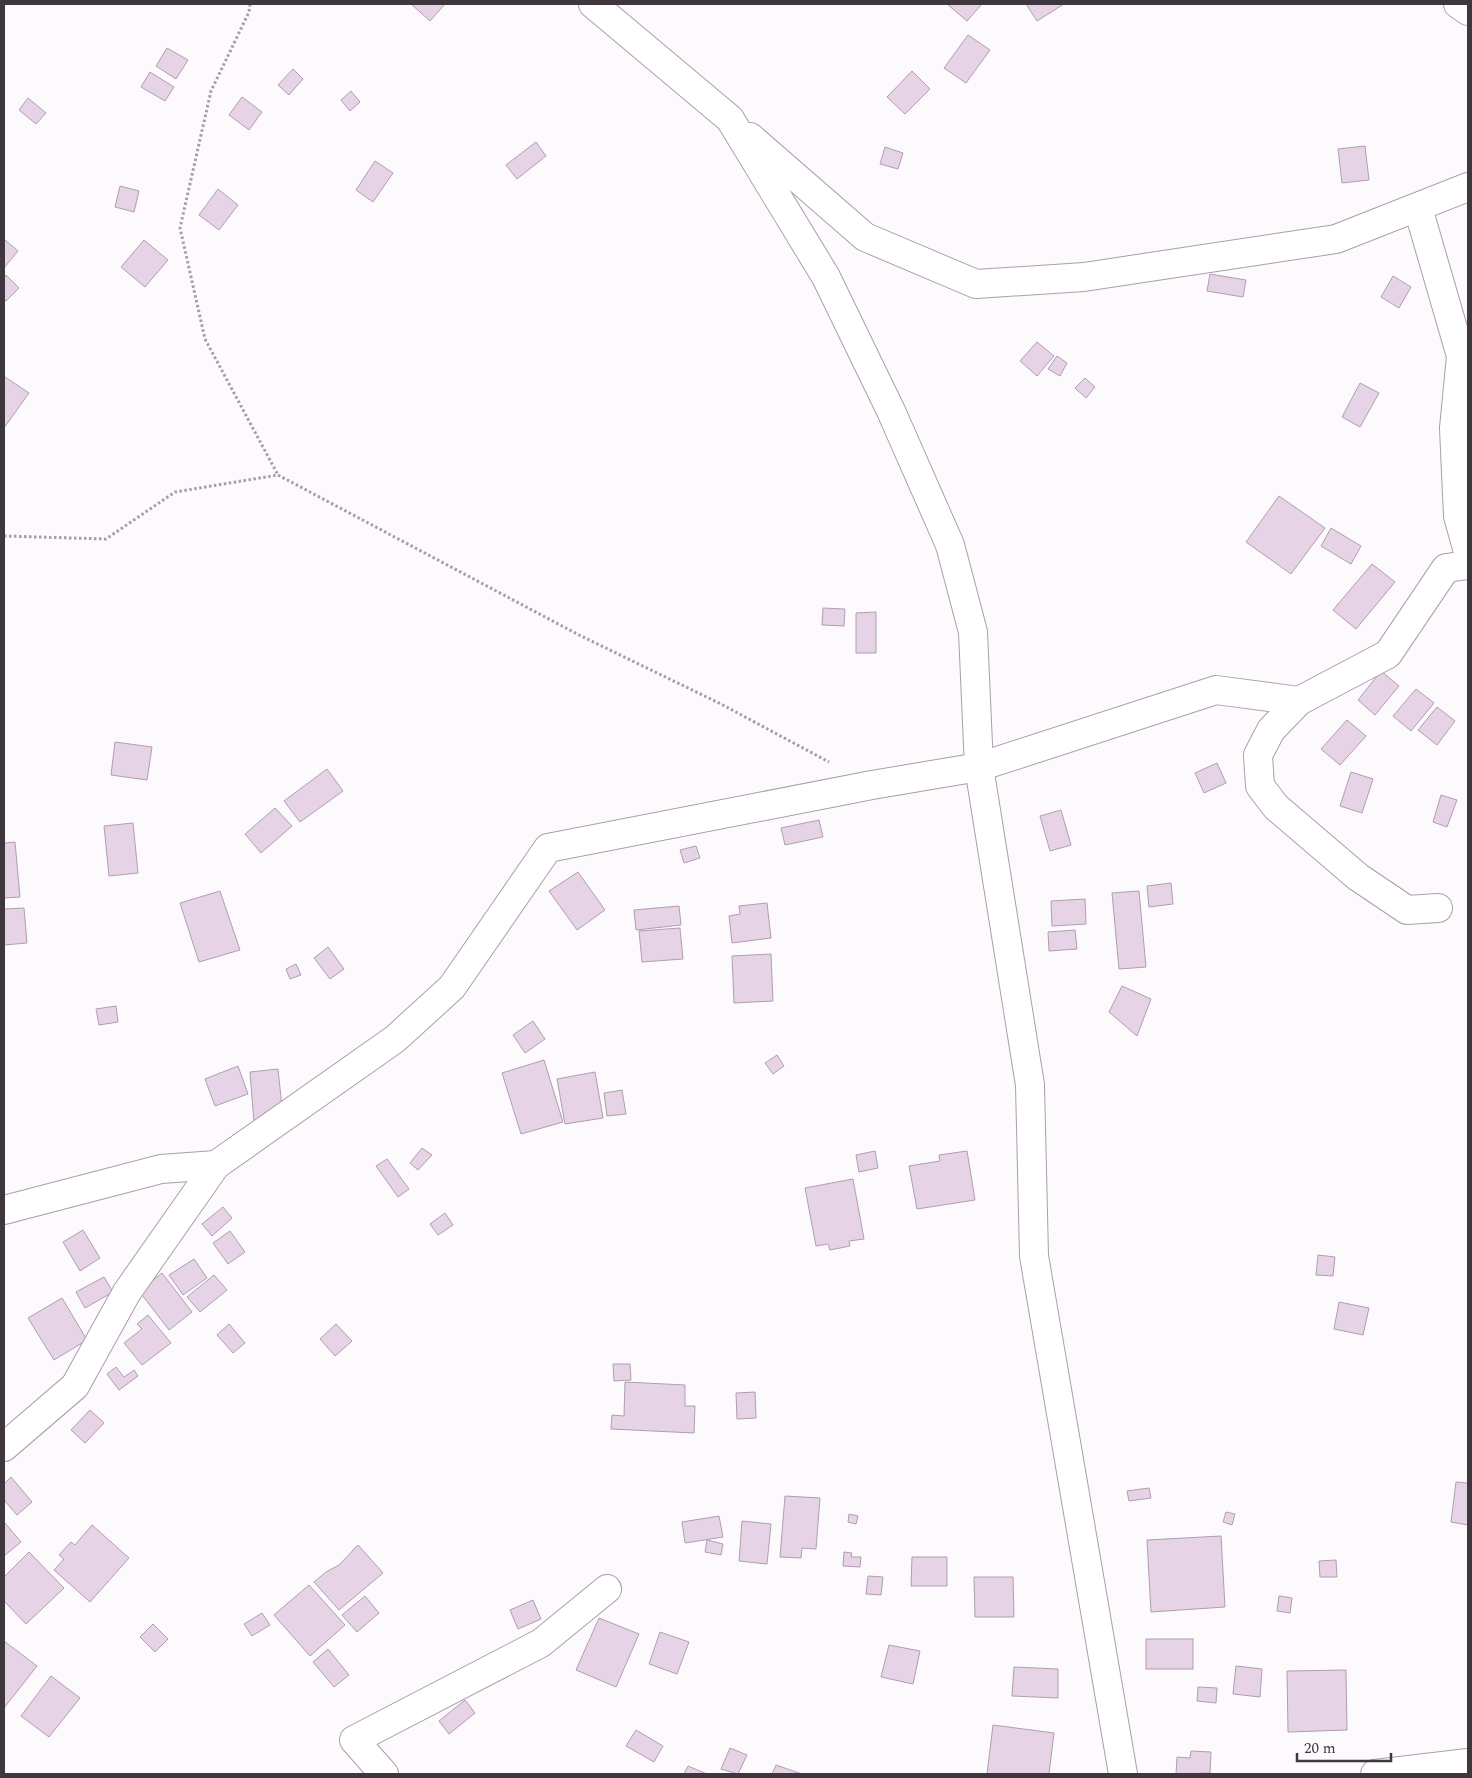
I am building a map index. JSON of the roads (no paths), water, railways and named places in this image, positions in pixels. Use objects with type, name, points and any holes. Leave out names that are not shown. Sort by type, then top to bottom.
[{"type":"street","points":[[593,4],[730,119],[865,237],[976,284],[1093,276],[1336,239],[1468,187]]},
{"type":"street","points":[[1458,4],[1468,10]]},
{"type":"street","points":[[730,119],[826,277],[891,411],[950,545],[973,632],[979,768],[1030,1085],[1034,1256],[1122,1774]]},
{"type":"street","points":[[1418,208],[1461,356],[1454,428],[1458,516],[1468,552]]},
{"type":"street","points":[[1438,908],[1407,910],[1358,877],[1276,807],[1260,786],[1258,755],[1271,730],[1299,701],[1388,654],[1446,568],[1468,565]]},
{"type":"street","points":[[4,1447],[75,1386],[127,1292],[216,1165],[395,1039],[452,986],[548,848],[872,785],[979,768],[1216,690],[1299,701]]},
{"type":"street","points":[[4,1210],[162,1169],[216,1165]]},
{"type":"street","points":[[384,1774],[354,1740],[541,1643],[607,1589]]},
{"type":"street","points":[[1375,1774],[1468,1763]]}]
